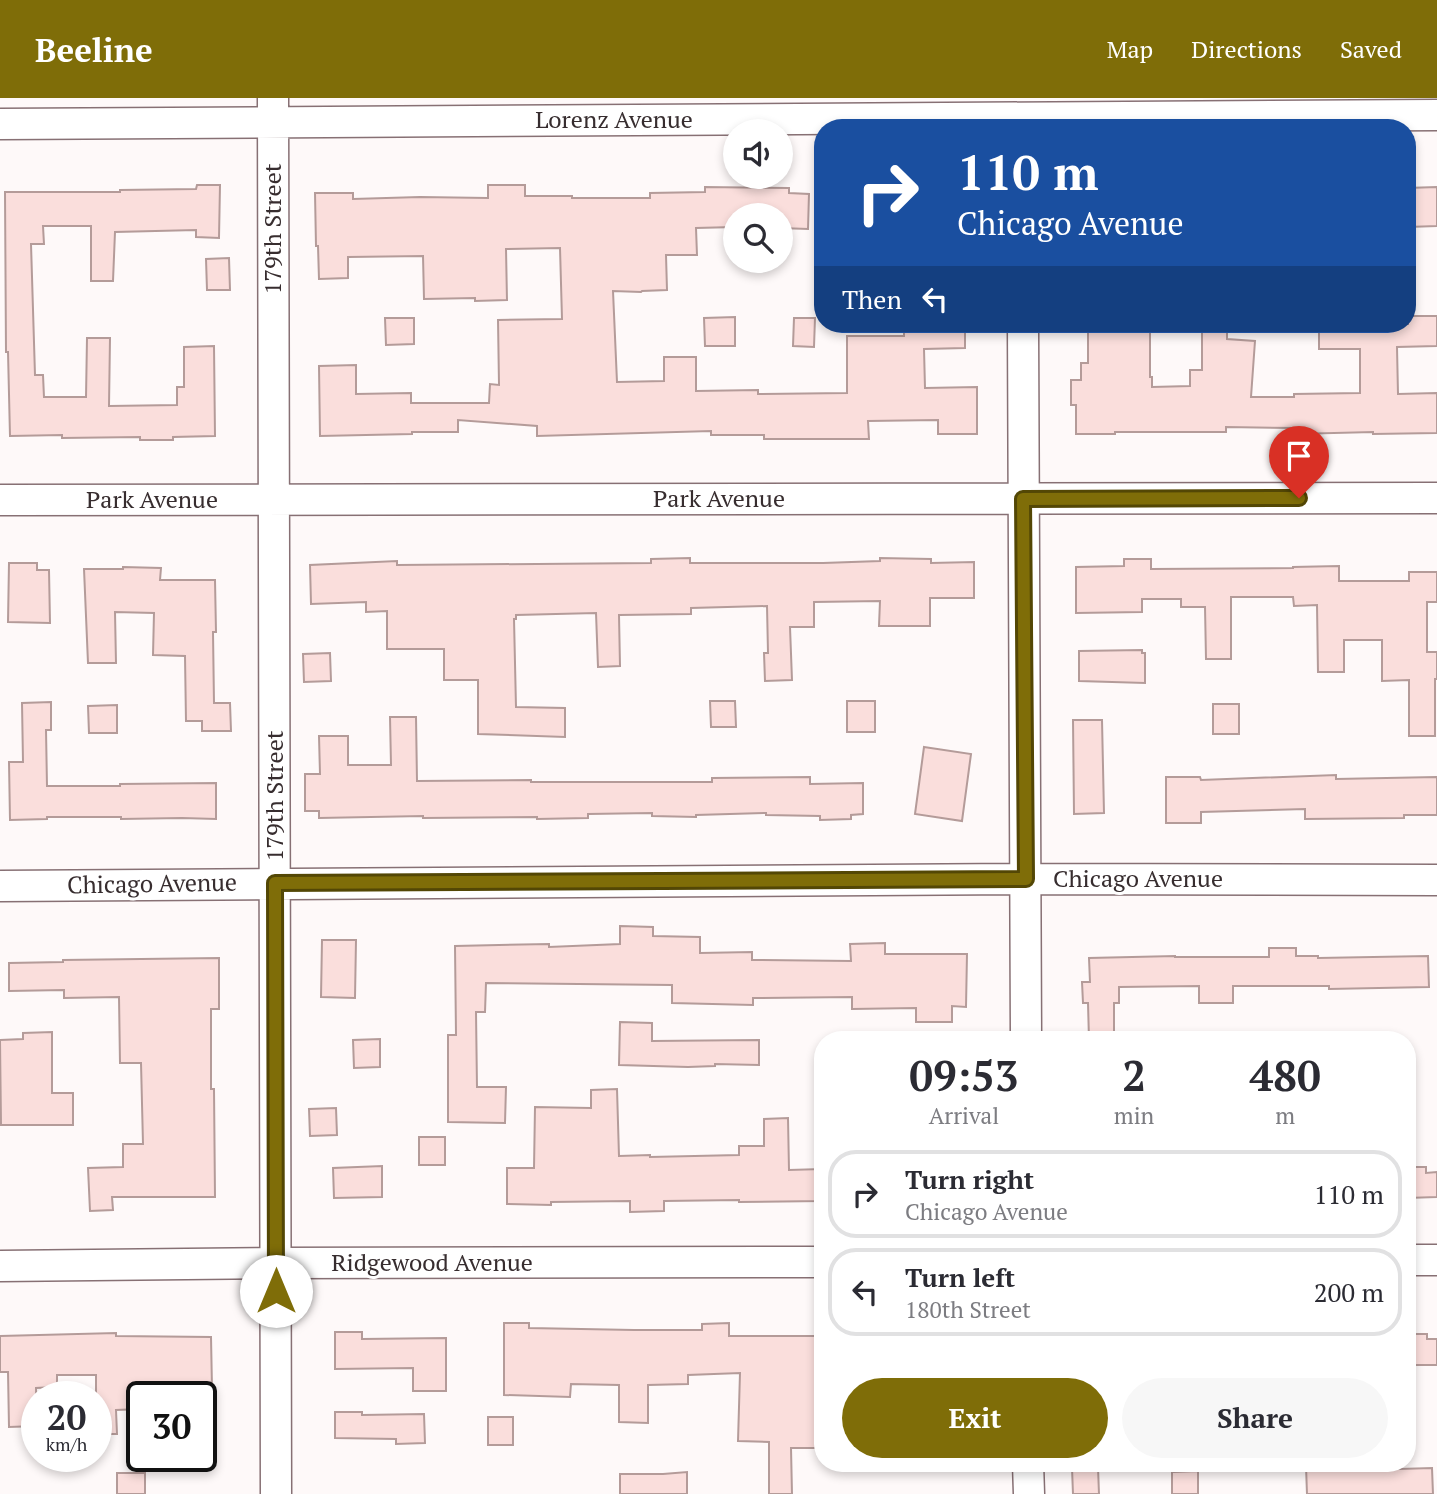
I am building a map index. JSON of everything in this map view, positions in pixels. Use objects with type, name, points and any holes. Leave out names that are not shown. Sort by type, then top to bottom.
[{"type":"street","name":"Lorenz Avenue","points":[[0,124],[273,110],[1437,115]]},
{"type":"street","name":"179th Street","points":[[273,110],[276,1494]]},
{"type":"street","points":[[1023,333],[1026,1031]]},
{"type":"street","name":"Park Avenue","points":[[0,500],[1437,498]]},
{"type":"street","name":"Chicago Avenue","points":[[0,886],[1026,879],[1437,880]]},
{"type":"street","points":[[1416,1260],[1437,1260]]},
{"type":"street","name":"Ridgewood Avenue","points":[[0,1266],[814,1262]]},
{"type":"street","points":[[1028,1472],[1028,1494]]},
{"type":"building","points":[[197,185],[220,185],[219,238],[196,237],[196,230],[115,232],[113,281],[91,281],[91,226],[43,226],[44,244],[31,244],[35,375],[43,375],[44,397],[86,397],[87,338],[110,338],[109,406],[177,405],[177,387],[184,387],[184,347],[214,346],[215,436],[140,440],[140,437],[10,436],[6,352],[5,192],[120,192],[196,189]]},
{"type":"building","points":[[488,185],[525,185],[525,196],[572,198],[650,198],[650,193],[705,192],[705,187],[789,189],[789,193],[809,194],[808,229],[793,228],[793,203],[723,203],[723,227],[696,228],[697,255],[666,255],[667,290],[613,291],[617,382],[664,381],[664,357],[696,357],[696,391],[758,390],[758,394],[847,393],[847,336],[965,333],[965,348],[924,349],[925,388],[977,387],[977,434],[938,434],[938,420],[868,421],[869,439],[764,439],[764,435],[711,435],[711,431],[537,436],[537,426],[458,420],[458,432],[320,436],[319,366],[356,365],[356,394],[411,393],[411,403],[489,403],[490,384],[499,385],[498,320],[562,319],[560,248],[506,249],[507,300],[424,299],[423,256],[348,257],[348,278],[319,279],[315,193],[353,193],[353,199],[488,198]]},
{"type":"building","points":[[1437,187],[1437,226],[1416,227],[1416,188]]},
{"type":"building","points":[[229,258],[230,290],[207,290],[206,259]]},
{"type":"building","points":[[1416,316],[1437,316],[1437,346],[1397,347],[1398,394],[1437,393],[1437,433],[1295,434],[1295,428],[1226,427],[1226,432],[1076,434],[1076,405],[1071,405],[1071,380],[1081,380],[1081,363],[1088,363],[1088,333],[1150,333],[1152,387],[1190,386],[1190,370],[1202,370],[1202,333],[1227,333],[1227,339],[1255,341],[1251,397],[1360,393],[1360,349],[1319,349],[1319,333],[1416,333]]},
{"type":"building","points":[[735,317],[735,346],[705,346],[704,318]]},
{"type":"building","points":[[385,318],[414,318],[414,344],[386,345]]},
{"type":"building","points":[[794,318],[814,318],[814,347],[793,346]]},
{"type":"building","points":[[690,558],[690,563],[823,563],[880,561],[880,558],[931,559],[931,563],[974,562],[974,598],[930,598],[930,626],[879,626],[880,601],[814,602],[814,627],[790,627],[792,680],[765,681],[764,653],[768,653],[767,606],[691,608],[691,614],[619,615],[620,666],[598,667],[596,613],[516,615],[516,707],[565,708],[565,737],[478,734],[478,680],[444,680],[444,649],[387,649],[387,611],[366,612],[366,602],[311,604],[310,565],[397,561],[397,565],[651,563],[651,559]]},
{"type":"building","points":[[1124,559],[1151,559],[1151,569],[1339,566],[1339,581],[1409,581],[1409,572],[1437,572],[1437,602],[1427,602],[1427,652],[1437,652],[1435,736],[1409,736],[1409,680],[1382,681],[1382,640],[1344,640],[1344,672],[1318,672],[1317,605],[1294,606],[1293,597],[1231,597],[1231,659],[1206,659],[1205,607],[1181,607],[1181,599],[1142,599],[1142,612],[1076,613],[1076,567],[1124,566]]},
{"type":"building","points":[[9,563],[37,563],[37,570],[49,570],[50,623],[8,622]]},
{"type":"building","points":[[161,568],[160,580],[215,580],[214,703],[230,703],[231,731],[202,731],[202,721],[186,721],[185,656],[153,655],[154,613],[115,612],[116,663],[88,663],[84,569]]},
{"type":"building","points":[[1142,650],[1142,653],[1145,653],[1145,683],[1079,681],[1079,651]]},
{"type":"building","points":[[330,653],[331,681],[304,682],[303,654]]},
{"type":"building","points":[[710,701],[735,701],[736,727],[711,727]]},
{"type":"building","points":[[847,701],[875,701],[875,732],[847,732]]},
{"type":"building","points":[[51,702],[51,730],[46,730],[47,786],[216,783],[216,819],[47,817],[10,820],[9,762],[23,762],[22,703]]},
{"type":"building","points":[[1213,704],[1239,704],[1239,734],[1213,734]]},
{"type":"building","points":[[117,705],[117,733],[89,733],[88,706]]},
{"type":"building","points":[[390,717],[416,717],[417,781],[712,782],[712,778],[810,777],[810,784],[863,783],[863,814],[851,815],[851,819],[820,820],[820,816],[766,813],[696,817],[652,816],[652,813],[588,814],[588,818],[537,819],[423,816],[319,818],[319,811],[305,811],[305,774],[320,774],[319,736],[348,736],[348,765],[391,765]]},
{"type":"building","points":[[1073,720],[1102,720],[1104,813],[1074,814]]},
{"type":"building","points":[[924,747],[971,754],[962,821],[915,814]]},
{"type":"building","points":[[1336,775],[1336,779],[1437,777],[1437,815],[1305,819],[1305,809],[1201,812],[1201,823],[1166,823],[1166,777],[1200,777],[1201,780]]},
{"type":"building","points":[[620,926],[653,927],[653,936],[700,937],[700,953],[752,952],[752,960],[851,961],[850,944],[885,943],[885,954],[967,954],[966,1007],[952,1006],[952,1022],[916,1022],[916,1008],[852,1009],[852,997],[753,998],[753,1005],[672,1003],[672,985],[486,983],[485,1012],[476,1012],[477,1087],[506,1087],[505,1123],[448,1122],[448,1035],[456,1035],[455,946],[549,944],[549,947],[620,944]]},
{"type":"building","points":[[322,940],[356,940],[355,998],[321,997]]},
{"type":"building","points":[[1269,948],[1296,948],[1296,956],[1318,958],[1428,956],[1429,987],[1329,989],[1329,986],[1233,986],[1233,1003],[1199,1003],[1199,986],[1119,987],[1119,1003],[1114,1003],[1114,1031],[1089,1031],[1088,1003],[1083,1003],[1082,982],[1090,982],[1089,958],[1269,957]]},
{"type":"building","points":[[219,958],[219,1009],[211,1009],[215,1197],[112,1197],[113,1210],[90,1211],[88,1168],[123,1167],[123,1144],[143,1144],[141,1063],[120,1063],[119,997],[64,998],[64,990],[9,991],[9,963]]},
{"type":"building","points":[[620,1022],[652,1023],[652,1041],[759,1040],[759,1065],[619,1065]]},
{"type":"building","points":[[52,1032],[52,1093],[73,1093],[73,1125],[1,1125],[0,1040],[23,1039],[23,1033]]},
{"type":"building","points":[[380,1039],[380,1067],[354,1068],[353,1040]]},
{"type":"building","points":[[617,1089],[619,1156],[739,1155],[739,1146],[764,1146],[764,1119],[788,1118],[789,1170],[814,1169],[814,1201],[664,1201],[664,1211],[630,1212],[630,1201],[507,1204],[507,1168],[534,1168],[535,1107],[591,1108],[591,1090]]},
{"type":"building","points":[[336,1108],[337,1135],[310,1136],[309,1109]]},
{"type":"building","points":[[419,1137],[445,1137],[445,1165],[419,1165]]},
{"type":"building","points":[[382,1166],[382,1197],[334,1198],[333,1168]]},
{"type":"building","points":[[1416,1167],[1426,1167],[1426,1173],[1437,1172],[1437,1197],[1416,1198]]},
{"type":"building","points":[[504,1323],[529,1323],[529,1328],[702,1330],[702,1324],[729,1323],[729,1336],[814,1336],[814,1448],[791,1448],[792,1494],[769,1494],[769,1442],[738,1441],[740,1373],[688,1375],[688,1384],[648,1385],[648,1423],[619,1422],[619,1385],[571,1384],[570,1397],[504,1395]]},
{"type":"building","points":[[335,1332],[362,1332],[362,1339],[446,1338],[446,1391],[413,1391],[413,1368],[335,1369]]},
{"type":"building","points":[[116,1333],[116,1336],[211,1337],[212,1381],[126,1381],[126,1410],[116,1410],[117,1434],[112,1434],[112,1381],[96,1381],[96,1375],[57,1375],[57,1381],[21,1381],[21,1427],[9,1427],[8,1372],[0,1372],[0,1336]]},
{"type":"building","points":[[1416,1334],[1427,1334],[1427,1339],[1437,1339],[1437,1365],[1416,1365]]},
{"type":"building","points":[[335,1412],[362,1412],[362,1415],[424,1414],[425,1443],[396,1444],[396,1439],[335,1438]]},
{"type":"building","points":[[488,1417],[513,1417],[513,1445],[488,1445]]},
{"type":"building","points":[[1416,1468],[1432,1468],[1433,1494],[1307,1494],[1306,1472],[1416,1472]]},
{"type":"building","points":[[687,1472],[687,1494],[620,1494],[620,1474]]},
{"type":"building","points":[[1072,1472],[1098,1472],[1099,1494],[1073,1494]]},
{"type":"building","points":[[1172,1472],[1198,1472],[1198,1494],[1172,1494]]},
{"type":"building","points":[[117,1473],[145,1473],[145,1494],[117,1494]]},
{"type":"route","points":[[276,1291],[275,883],[1026,879],[1023,499],[1299,498]]}]
